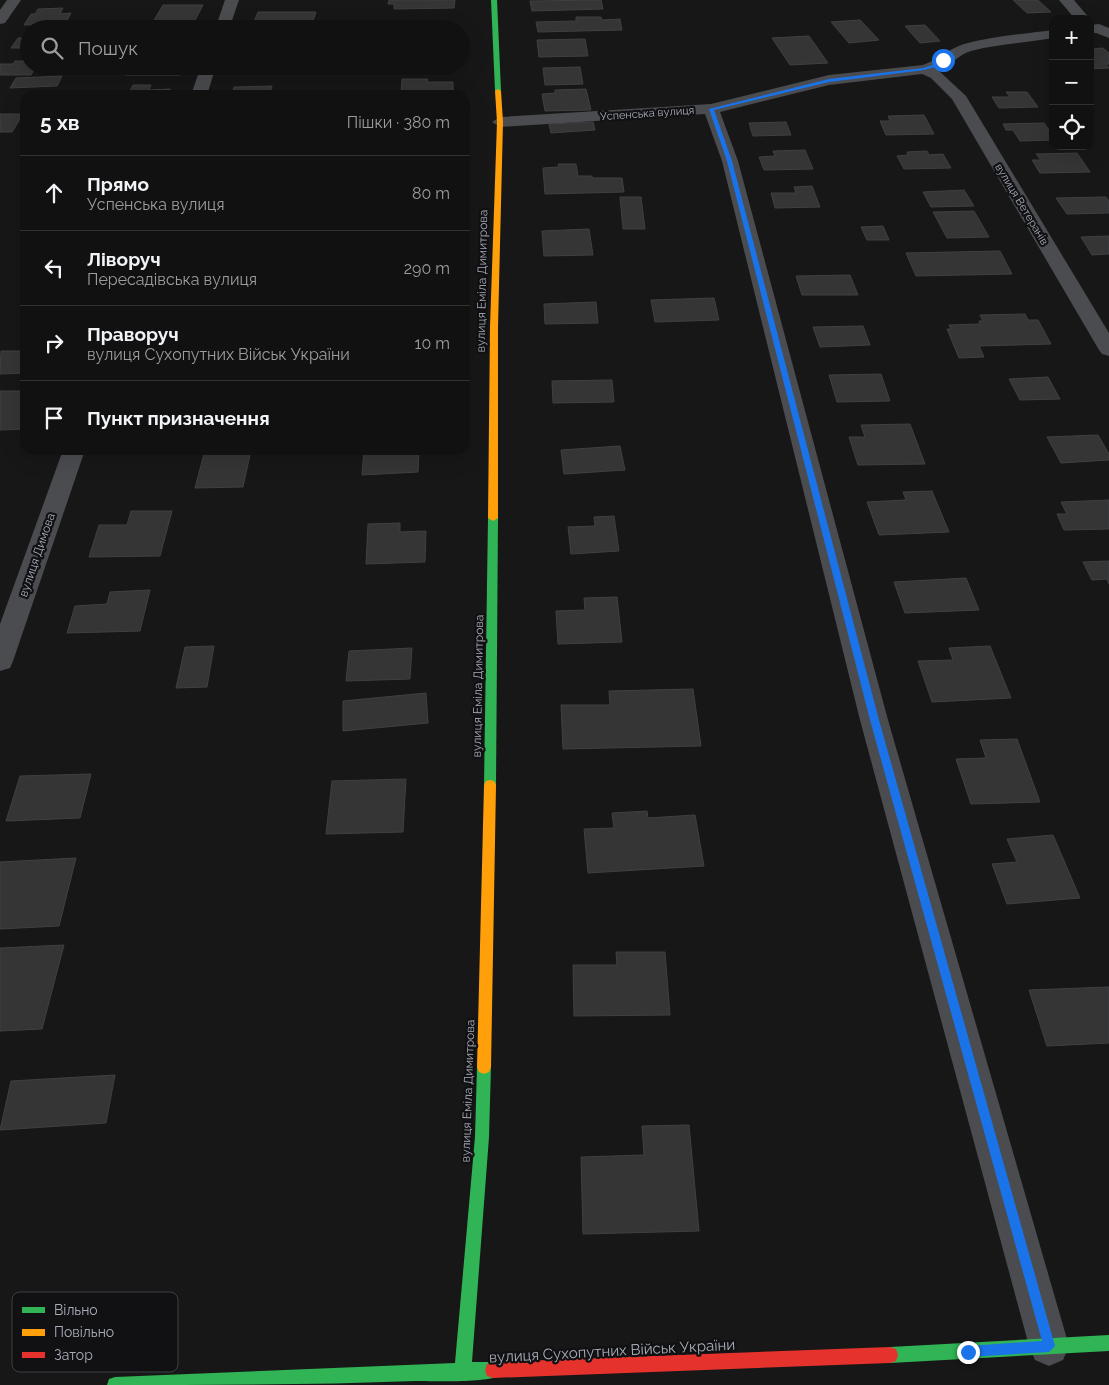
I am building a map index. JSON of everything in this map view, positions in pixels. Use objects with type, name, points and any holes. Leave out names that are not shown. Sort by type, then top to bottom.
[{"type":"street","points":[[0,20],[14,0]]},
{"type":"street","points":[[225,20],[232,0]]},
{"type":"street","name":"вулиця Еміла Димитрова","points":[[463,1372],[482,1137],[492,675],[494,327],[500,122],[494,0]]},
{"type":"street","points":[[1066,0],[1079,15]]},
{"type":"street","name":"Успенська вулиця","points":[[500,122],[711,109],[829,80],[924,69],[938,65],[952,53],[969,47],[1049,35]]},
{"type":"street","name":"вулиця Ветеранів","points":[[924,69],[936,75],[958,96],[1109,350]]},
{"type":"street","points":[[201,90],[206,75]]},
{"type":"street","points":[[711,109],[730,161],[874,720],[1049,1346]]},
{"type":"street","name":"вулиця Димова","points":[[0,661],[72,455]]},
{"type":"street","name":"вулиця Сухопутних Військ України","points":[[115,1385],[463,1372],[670,1374],[1109,1343]]},
{"type":"building","points":[[389,0],[455,0],[454,8],[394,9],[394,4],[388,4]]},
{"type":"building","points":[[601,0],[603,9],[532,11],[530,1]]},
{"type":"building","points":[[1013,0],[1038,0],[1051,12],[1027,13]]},
{"type":"building","points":[[163,5],[203,5],[195,20],[154,20]]},
{"type":"building","points":[[63,8],[60,14],[71,13],[67,20],[27,20],[38,9]]},
{"type":"building","points":[[258,12],[316,12],[313,20],[255,20]]},
{"type":"building","points":[[576,17],[601,17],[602,20],[620,19],[622,30],[538,32],[536,22],[576,21]]},
{"type":"building","points":[[860,20],[879,40],[849,43],[831,22]]},
{"type":"building","points":[[925,25],[940,41],[920,43],[905,26]]},
{"type":"building","points":[[809,36],[828,63],[790,65],[772,38]]},
{"type":"building","points":[[18,38],[20,38],[20,48],[11,48]]},
{"type":"building","points":[[585,39],[588,56],[539,57],[537,40]]},
{"type":"building","points":[[1103,48],[1109,53],[1109,64],[1106,64],[1109,68],[1094,69],[1094,49]]},
{"type":"building","points":[[15,61],[20,61],[20,75],[0,75],[0,64],[13,64]]},
{"type":"building","points":[[580,67],[583,84],[545,85],[543,68]]},
{"type":"building","points":[[62,76],[57,86],[10,88],[16,78]]},
{"type":"building","points":[[402,79],[428,79],[427,82],[453,82],[453,90],[401,90]]},
{"type":"building","points":[[133,85],[151,85],[149,90],[130,90]]},
{"type":"building","points":[[272,86],[271,90],[233,90],[234,87]]},
{"type":"building","points":[[586,89],[591,110],[545,111],[542,94],[555,93],[555,90]]},
{"type":"building","points":[[1006,92],[1027,92],[1038,107],[999,108],[992,97],[1010,97]]},
{"type":"building","points":[[0,114],[20,114],[20,119],[12,132],[0,132]]},
{"type":"building","points":[[924,115],[934,134],[886,135],[880,121],[890,121],[888,116]]},
{"type":"building","points":[[593,122],[595,130],[551,133],[549,124]]},
{"type":"building","points":[[786,122],[791,135],[753,136],[749,123]]},
{"type":"building","points":[[1044,123],[1049,130],[1049,140],[1020,141],[1013,130],[1006,130],[1003,124]]},
{"type":"building","points":[[805,150],[813,169],[764,170],[759,157],[775,156],[773,151]]},
{"type":"building","points":[[927,151],[929,155],[943,154],[951,168],[904,169],[897,156],[908,155],[907,152]]},
{"type":"building","points":[[1077,153],[1090,172],[1040,173],[1032,160],[1041,160],[1036,154]]},
{"type":"building","points":[[558,164],[576,164],[578,176],[622,178],[624,192],[545,194],[543,168],[559,167]]},
{"type":"building","points":[[812,186],[820,207],[775,208],[771,193],[796,193],[794,187]]},
{"type":"building","points":[[964,190],[974,206],[931,207],[923,192]]},
{"type":"building","points":[[620,197],[641,197],[645,229],[623,229]]},
{"type":"building","points":[[1106,197],[1109,201],[1109,213],[1067,214],[1056,198]]},
{"type":"building","points":[[974,211],[989,237],[947,238],[933,212]]},
{"type":"building","points":[[883,226],[889,240],[867,240],[861,227]]},
{"type":"building","points":[[589,229],[593,255],[544,256],[542,231]]},
{"type":"building","points":[[1109,236],[1109,254],[1092,255],[1081,237]]},
{"type":"building","points":[[1000,251],[1012,274],[916,276],[906,253]]},
{"type":"building","points":[[850,275],[858,295],[802,295],[796,276]]},
{"type":"building","points":[[714,298],[719,320],[655,322],[651,300]]},
{"type":"building","points":[[596,302],[598,323],[545,324],[544,304]]},
{"type":"building","points":[[1025,314],[1028,320],[1038,320],[1051,344],[979,346],[984,357],[959,358],[947,329],[951,329],[949,325],[980,324],[979,321],[983,321],[980,315]]},
{"type":"building","points":[[863,326],[870,345],[820,347],[813,327]]},
{"type":"building","points":[[1,351],[20,351],[20,373],[0,374]]},
{"type":"building","points":[[881,374],[890,401],[837,402],[829,375]]},
{"type":"building","points":[[1048,377],[1060,399],[1020,400],[1009,379]]},
{"type":"building","points":[[612,380],[614,402],[553,403],[552,381]]},
{"type":"building","points":[[0,391],[20,391],[20,429],[0,430]]},
{"type":"building","points":[[910,424],[925,464],[858,465],[849,437],[865,437],[861,425]]},
{"type":"building","points":[[1098,435],[1109,454],[1109,460],[1061,463],[1047,437]]},
{"type":"building","points":[[620,446],[625,470],[564,474],[561,450]]},
{"type":"building","points":[[204,455],[250,455],[243,487],[195,488]]},
{"type":"building","points":[[364,455],[419,455],[418,472],[362,475]]},
{"type":"building","points":[[932,491],[949,532],[879,535],[867,502],[906,500],[903,492]]},
{"type":"building","points":[[1109,500],[1109,529],[1064,530],[1057,514],[1067,514],[1061,502]]},
{"type":"building","points":[[131,511],[172,511],[160,556],[89,557],[99,525],[127,525]]},
{"type":"building","points":[[614,516],[619,551],[571,554],[568,527],[595,526],[594,517]]},
{"type":"building","points":[[400,523],[400,532],[426,531],[425,562],[366,564],[368,524]]},
{"type":"building","points":[[1109,561],[1109,584],[1107,579],[1092,580],[1083,562]]},
{"type":"building","points":[[966,578],[979,610],[905,613],[894,582]]},
{"type":"building","points":[[150,590],[140,631],[67,633],[75,606],[107,604],[110,592]]},
{"type":"building","points":[[617,597],[622,642],[558,644],[556,611],[585,610],[584,598]]},
{"type":"building","points":[[214,646],[207,687],[176,688],[185,647]]},
{"type":"building","points":[[990,646],[1011,698],[932,702],[918,661],[953,660],[949,648]]},
{"type":"building","points":[[412,648],[410,679],[346,681],[349,651]]},
{"type":"building","points":[[693,689],[701,746],[563,749],[561,705],[610,705],[609,691]]},
{"type":"building","points":[[426,693],[428,723],[343,731],[343,701]]},
{"type":"building","points":[[1017,739],[1040,802],[971,804],[956,759],[986,758],[980,740]]},
{"type":"building","points":[[91,774],[80,818],[6,821],[20,776]]},
{"type":"building","points":[[406,779],[403,832],[326,834],[332,781]]},
{"type":"building","points":[[647,811],[648,818],[695,815],[704,866],[588,873],[584,829],[614,828],[612,813]]},
{"type":"building","points":[[1053,835],[1080,898],[1007,904],[992,864],[1017,862],[1007,839]]},
{"type":"building","points":[[76,858],[59,926],[0,929],[0,862]]},
{"type":"building","points":[[64,945],[42,1029],[0,1031],[0,948]]},
{"type":"building","points":[[616,952],[665,952],[670,1015],[574,1016],[573,965],[617,965]]},
{"type":"building","points":[[1109,987],[1109,1043],[1047,1046],[1029,990]]},
{"type":"building","points":[[115,1075],[106,1123],[0,1130],[11,1081]]},
{"type":"building","points":[[689,1125],[699,1231],[583,1234],[581,1157],[644,1155],[642,1126]]},
{"type":"traffic: fast","points":[[494,0],[498,91]]},
{"type":"traffic: fast","points":[[490,785],[493,518]]},
{"type":"traffic: fast","points":[[463,1372],[482,1137],[484,1067]]},
{"type":"traffic: fast","points":[[890,1355],[1109,1343]]},
{"type":"traffic: fast","points":[[115,1385],[493,1370]]},
{"type":"traffic: slow","points":[[493,518],[494,327],[500,122],[498,91]]},
{"type":"traffic: slow","points":[[484,1067],[490,785]]},
{"type":"traffic: jam","points":[[493,1370],[890,1355]]},
{"type":"route","points":[[943,60],[938,65],[924,69],[829,80],[711,109],[730,161],[874,720],[1049,1346],[968,1352]]}]
